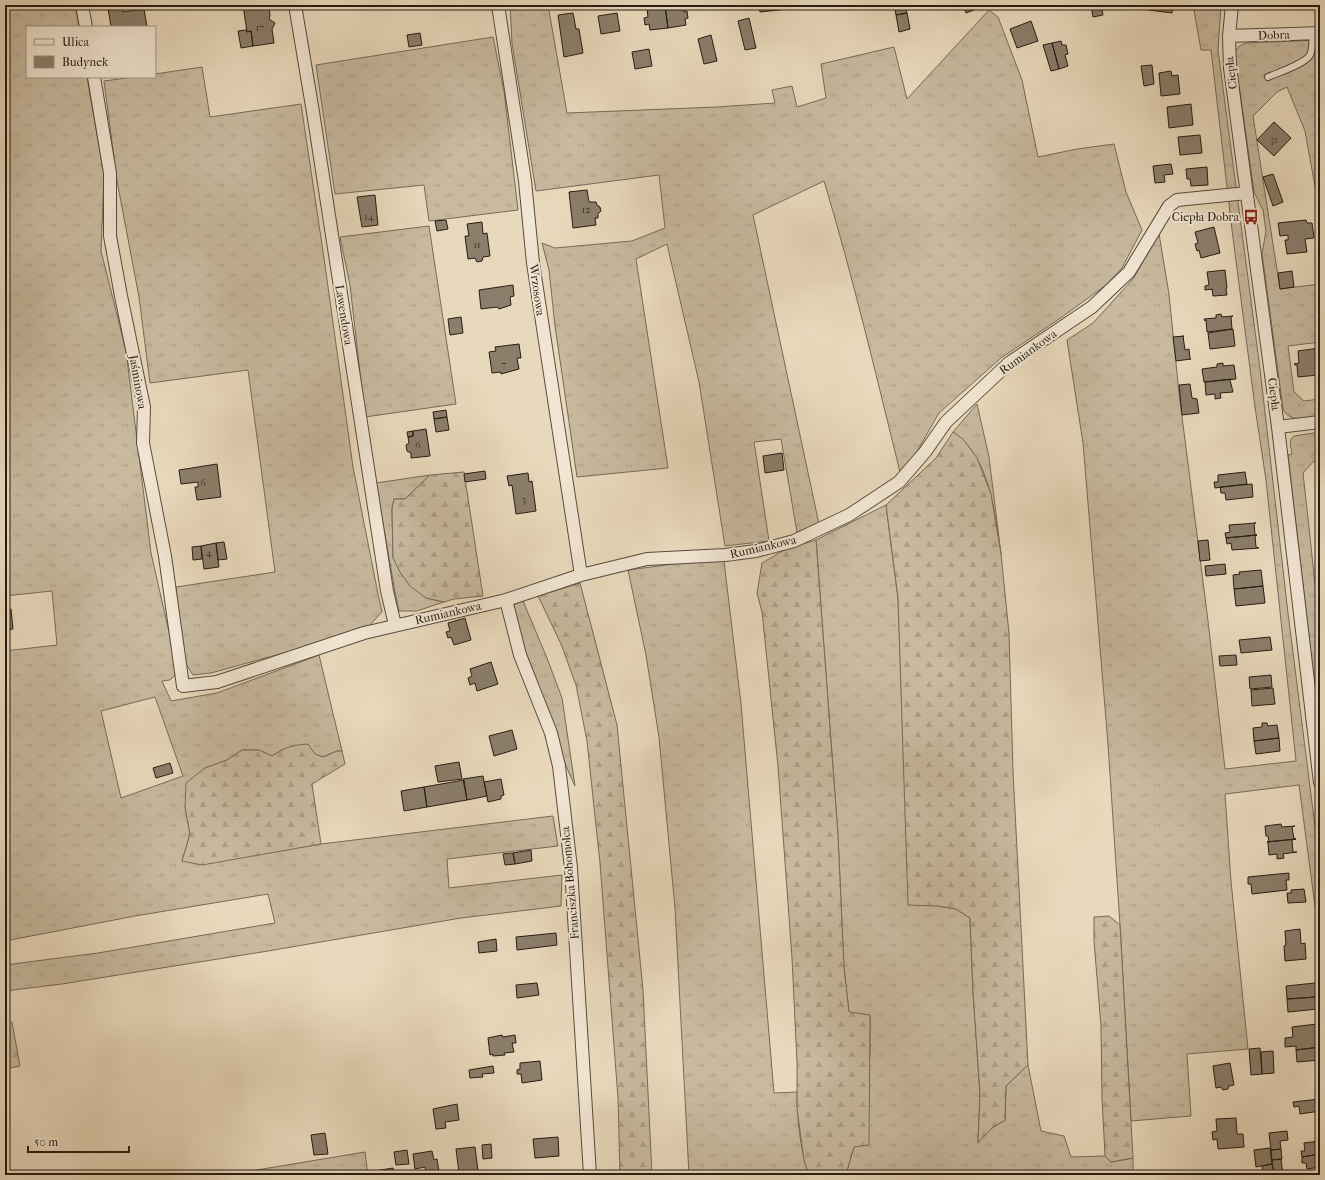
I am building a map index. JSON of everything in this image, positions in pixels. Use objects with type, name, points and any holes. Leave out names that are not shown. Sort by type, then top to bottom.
[{"type":"street","points":[[82,5],[86,26]]},
{"type":"street","name":"Lawendowa","points":[[295,5],[387,591],[394,625]]},
{"type":"street","name":"Wrzosowa","points":[[498,5],[525,181],[533,263],[581,575]]},
{"type":"street","name":"Ciepła","points":[[1232,5],[1229,36],[1230,68],[1248,193],[1278,426],[1320,783]]},
{"type":"street","name":"Dobra","points":[[1229,36],[1316,33]]},
{"type":"street","name":"Jaśminowa","points":[[94,78],[110,173],[110,236],[144,407],[143,443],[165,556],[183,686]]},
{"type":"street","name":"Rumiankowa","points":[[183,686],[217,682],[364,633],[506,600],[581,575],[648,559],[725,556],[756,551],[794,541],[849,515],[899,482],[925,452],[946,422],[1009,363],[1092,306],[1129,272],[1169,206],[1177,200],[1248,193]]},
{"type":"street","points":[[1278,426],[1320,422]]},
{"type":"street","name":"Franciszka Bohomolca","points":[[506,600],[520,655],[552,733],[559,766],[571,868],[590,1175]]},
{"type":"lane","points":[[1268,77],[1308,58],[1316,33]]},
{"type":"green space","points":[[5,5],[75,5],[79,26],[26,26],[26,78],[87,78],[104,175],[101,251],[126,351],[151,553],[172,645],[175,675],[170,680],[162,681],[171,701],[217,693],[319,655],[342,751],[337,751],[323,757],[315,754],[283,749],[272,756],[259,750],[242,750],[227,760],[205,768],[185,807],[190,834],[182,861],[265,853],[321,844],[553,816],[558,846],[447,859],[449,888],[562,875],[561,906],[461,918],[62,984],[5,991],[5,965],[98,953],[275,923],[268,894],[135,916],[5,941],[5,651],[57,645],[52,591],[5,596]],"holes":[[[155,697],[183,776],[121,798],[101,711]]]},
{"type":"green space","points":[[510,5],[548,5],[567,113],[717,107],[775,103],[772,90],[792,86],[797,107],[826,98],[821,64],[894,47],[907,99],[989,10],[998,17],[1022,80],[1038,157],[1077,149],[1114,144],[1126,192],[1142,230],[1122,268],[1106,285],[1001,358],[939,413],[916,453],[900,472],[835,217],[824,181],[753,215],[819,524],[797,532],[781,439],[754,442],[769,541],[725,546],[699,382],[667,244],[636,259],[668,468],[577,477],[555,326],[549,270],[542,243],[555,248],[632,241],[665,228],[659,175],[536,191],[512,43]]},
{"type":"green space","points":[[1193,5],[1221,5],[1218,50],[1260,369],[1288,613],[1320,866],[1320,944],[1299,785],[1225,794],[1231,881],[1248,1049],[1187,1054],[1191,1116],[1131,1121],[1108,744],[1083,443],[1067,340],[1093,323],[1133,279],[1159,234],[1169,294],[1179,393],[1225,769],[1296,761],[1266,480],[1232,230],[1211,50],[1201,50]]},
{"type":"green space","points":[[493,37],[504,91],[518,210],[429,221],[424,185],[335,194],[316,65]]},
{"type":"green space","points":[[1320,40],[1320,214],[1305,131],[1287,87],[1277,92],[1253,116],[1280,289],[1320,284],[1320,342],[1288,346],[1294,392],[1304,401],[1320,399],[1320,416],[1293,418],[1285,413],[1283,408],[1262,254],[1266,231],[1263,210],[1254,192],[1235,56],[1238,48],[1246,43]]},
{"type":"green space","points":[[202,67],[210,117],[301,104],[353,467],[382,612],[369,626],[316,644],[211,673],[193,675],[184,661],[176,587],[275,572],[248,370],[150,383],[139,297],[117,181],[104,81],[126,78],[156,78],[156,74]]},
{"type":"green space","points":[[429,226],[456,404],[365,417],[350,285],[340,237]]},
{"type":"green space","points":[[977,404],[989,457],[1001,554],[993,504],[983,471],[976,456],[966,443],[953,432]]},
{"type":"green space","points":[[953,432],[963,439],[977,458],[991,494],[1001,554],[1009,633],[1013,771],[1028,1065],[1006,1086],[1005,1120],[992,1128],[978,1143],[980,1094],[973,992],[970,918],[956,909],[938,906],[908,905],[898,598],[886,505],[936,458]]},
{"type":"green space","points":[[1320,432],[1320,460],[1314,461],[1303,473],[1320,629],[1320,731],[1288,455],[1292,454],[1290,442],[1294,436]]},
{"type":"green space","points":[[464,472],[483,596],[454,599],[444,602],[426,598],[410,586],[400,572],[393,558],[392,509],[394,499],[405,499],[430,475]]},
{"type":"green space","points":[[430,475],[405,499],[394,499],[392,509],[393,558],[426,598],[444,602],[417,611],[399,611],[376,483]]},
{"type":"green space","points":[[886,505],[898,598],[903,738],[938,906],[956,909],[970,918],[973,992],[980,1094],[978,1142],[992,1128],[1005,1120],[1006,1086],[1028,1065],[1041,1131],[1064,1136],[1071,1157],[1105,1156],[1111,1162],[1133,1158],[1133,1175],[835,1175],[847,1171],[854,1147],[870,1056],[870,1015],[849,1013],[844,968],[838,835],[816,540]]},
{"type":"green space","points":[[816,540],[838,835],[844,968],[849,1012],[870,1015],[869,1145],[854,1147],[847,1171],[823,1175],[808,1173],[804,1160],[797,1109],[797,1062],[792,958],[778,766],[762,612],[757,593],[762,563],[786,549]]},
{"type":"green space","points":[[724,561],[741,704],[774,1093],[797,1092],[800,1133],[805,1163],[808,1173],[818,1175],[689,1175],[675,908],[659,737],[646,655],[628,570],[681,563]]},
{"type":"green space","points":[[580,583],[617,725],[643,990],[652,1175],[620,1175],[618,1098],[600,863],[587,741],[576,685],[561,644],[538,596]]},
{"type":"green space","points":[[523,601],[562,698],[575,786],[566,766],[536,678],[521,640],[513,605]]},
{"type":"green space","points":[[308,744],[315,754],[323,757],[337,751],[342,751],[345,764],[312,784],[321,844],[202,865],[182,861],[190,834],[185,807],[186,783],[205,768],[227,760],[242,750],[259,750],[272,756],[289,747]]},
{"type":"green space","points":[[1109,916],[1120,925],[1133,1158],[1111,1162],[1105,1156],[1102,1098],[1101,1026],[1094,941],[1094,917]]},
{"type":"green space","points":[[12,1022],[20,1066],[5,1069],[5,1023]]},
{"type":"green space","points":[[365,1152],[368,1175],[227,1175]]},
{"type":"building","points":[[243,5],[269,5],[269,19],[275,23],[272,29],[274,43],[253,46],[251,31],[247,32]]},
{"type":"building","points":[[683,5],[684,12],[687,11],[688,18],[685,19],[686,25],[668,28],[665,6]]},
{"type":"building","points":[[759,5],[778,5],[779,10],[760,12]]},
{"type":"building","points":[[778,5],[797,5],[798,7],[779,10]]},
{"type":"building","points":[[894,5],[905,5],[907,13],[896,15]]},
{"type":"building","points":[[960,5],[973,5],[974,10],[966,13],[964,7],[961,8]]},
{"type":"building","points":[[973,5],[985,5],[985,7],[974,10]]},
{"type":"building","points":[[1091,5],[1101,5],[1103,15],[1093,17]]},
{"type":"building","points":[[1150,5],[1173,5],[1172,13],[1149,10]]},
{"type":"building","points":[[122,6],[123,12],[144,9],[147,26],[111,26],[108,8]]},
{"type":"building","points":[[665,6],[668,28],[650,30],[649,24],[645,25],[644,18],[648,17],[647,8]]},
{"type":"building","points":[[573,13],[576,29],[579,29],[583,53],[564,57],[558,15]]},
{"type":"building","points":[[617,13],[620,31],[601,34],[598,16]]},
{"type":"building","points":[[907,13],[910,29],[899,32],[896,15]]},
{"type":"building","points":[[749,18],[756,48],[745,50],[738,21]]},
{"type":"building","points":[[1031,21],[1038,41],[1017,48],[1010,29]]},
{"type":"building","points":[[246,30],[247,32],[251,31],[253,46],[241,48],[238,31]]},
{"type":"building","points":[[420,33],[422,45],[409,47],[407,35]]},
{"type":"building","points":[[711,35],[717,61],[704,64],[698,39]]},
{"type":"building","points":[[1061,41],[1062,45],[1066,45],[1068,54],[1065,55],[1068,66],[1059,69],[1052,43]]},
{"type":"building","points":[[1052,43],[1059,69],[1051,71],[1043,45]]},
{"type":"building","points":[[649,49],[652,66],[635,69],[632,52]]},
{"type":"building","points":[[1152,65],[1154,84],[1144,86],[1141,66]]},
{"type":"building","points":[[1171,71],[1172,76],[1178,75],[1180,94],[1161,96],[1159,73]]},
{"type":"building","points":[[1191,104],[1193,125],[1169,128],[1167,107]]},
{"type":"building","points":[[1274,122],[1291,138],[1274,156],[1257,140]]},
{"type":"building","points":[[1200,135],[1202,153],[1180,155],[1178,137]]},
{"type":"building","points":[[1171,164],[1173,174],[1164,175],[1165,182],[1155,183],[1153,166]]},
{"type":"building","points":[[1207,167],[1208,185],[1191,186],[1190,179],[1187,179],[1186,169]]},
{"type":"building","points":[[1273,174],[1283,202],[1273,206],[1263,177]]},
{"type":"building","points":[[587,190],[589,202],[596,202],[600,207],[601,211],[598,214],[598,218],[595,218],[596,225],[573,228],[569,192]]},
{"type":"building","points":[[375,195],[378,225],[362,227],[357,197]]},
{"type":"building","points":[[446,220],[448,229],[437,231],[435,221]]},
{"type":"building","points":[[1306,220],[1307,223],[1312,223],[1314,238],[1305,239],[1307,252],[1287,254],[1285,240],[1288,240],[1288,235],[1280,236],[1278,223]]},
{"type":"building","points":[[482,222],[483,234],[487,233],[490,256],[483,257],[482,261],[477,262],[475,258],[468,259],[465,236],[469,236],[467,224]]},
{"type":"building","points":[[1214,227],[1220,253],[1201,258],[1199,250],[1197,251],[1195,244],[1198,243],[1195,232]]},
{"type":"building","points":[[1225,270],[1227,295],[1213,296],[1212,289],[1205,290],[1205,286],[1209,285],[1207,272]]},
{"type":"building","points":[[1292,271],[1294,287],[1280,289],[1278,273]]},
{"type":"building","points":[[513,285],[514,296],[510,297],[511,305],[499,309],[497,307],[481,309],[479,290]]},
{"type":"building","points":[[1221,314],[1222,317],[1233,316],[1231,317],[1232,329],[1207,332],[1206,320],[1205,321],[1204,319],[1216,318],[1216,315]]},
{"type":"building","points":[[461,317],[463,333],[450,335],[448,319]]},
{"type":"building","points":[[1233,329],[1235,346],[1210,349],[1208,333]]},
{"type":"building","points":[[1183,336],[1185,350],[1189,349],[1191,359],[1176,361],[1173,337]]},
{"type":"building","points":[[519,344],[521,358],[517,358],[519,369],[501,374],[501,372],[492,373],[489,352],[496,351],[495,347]]},
{"type":"building","points":[[1320,348],[1320,367],[1317,367],[1318,375],[1298,377],[1297,365],[1294,364],[1299,363],[1298,351]]},
{"type":"building","points":[[1223,363],[1223,366],[1234,365],[1236,379],[1204,382],[1202,369],[1217,367],[1217,364]]},
{"type":"building","points":[[1231,379],[1233,392],[1220,393],[1221,398],[1215,399],[1215,394],[1206,395],[1205,382]]},
{"type":"building","points":[[1190,384],[1192,398],[1197,399],[1199,413],[1182,415],[1179,385]]},
{"type":"building","points":[[446,410],[447,417],[434,419],[433,412]]},
{"type":"building","points":[[447,417],[449,430],[436,432],[434,419]]},
{"type":"building","points":[[426,429],[430,456],[411,458],[411,453],[407,451],[406,445],[409,443],[408,437],[413,436],[413,431]]},
{"type":"building","points":[[413,431],[413,436],[408,437],[407,432]]},
{"type":"building","points":[[782,453],[784,470],[765,473],[763,456]]},
{"type":"building","points":[[217,464],[221,497],[197,500],[195,487],[198,487],[198,482],[181,484],[179,470]]},
{"type":"building","points":[[485,471],[486,479],[465,482],[464,474]]},
{"type":"building","points":[[1245,472],[1247,484],[1215,488],[1214,482],[1218,482],[1218,475]]},
{"type":"building","points":[[528,473],[529,482],[532,481],[536,511],[516,514],[512,485],[509,486],[507,476]]},
{"type":"building","points":[[1252,484],[1253,497],[1226,500],[1225,493],[1221,493],[1220,487]]},
{"type":"building","points":[[1254,523],[1255,535],[1257,535],[1226,538],[1225,533],[1230,532],[1229,525]]},
{"type":"building","points":[[1257,535],[1255,536],[1256,547],[1259,548],[1232,550],[1231,543],[1227,544],[1226,538]]},
{"type":"building","points":[[1208,540],[1210,560],[1200,561],[1198,541]]},
{"type":"building","points":[[224,542],[227,559],[218,560],[216,543]]},
{"type":"building","points":[[216,543],[219,567],[204,569],[201,546]]},
{"type":"building","points":[[201,546],[202,559],[193,560],[192,547]]},
{"type":"building","points":[[1225,564],[1226,574],[1206,576],[1205,566]]},
{"type":"building","points":[[1261,570],[1263,586],[1234,589],[1233,575],[1240,574],[1239,572]]},
{"type":"building","points":[[1263,586],[1265,603],[1236,606],[1234,589]]},
{"type":"building","points":[[11,609],[13,629],[5,630],[5,610]]},
{"type":"building","points":[[465,618],[471,640],[454,645],[451,637],[448,638],[446,632],[450,631],[448,623]]},
{"type":"building","points":[[1270,637],[1272,650],[1241,653],[1239,640]]},
{"type":"building","points":[[1236,655],[1237,665],[1220,666],[1219,656]]},
{"type":"building","points":[[491,662],[498,684],[477,691],[475,683],[470,685],[468,678],[472,676],[470,669]]},
{"type":"building","points":[[1271,675],[1272,687],[1250,689],[1249,677]]},
{"type":"building","points":[[1273,688],[1275,704],[1252,706],[1251,690]]},
{"type":"building","points":[[1262,723],[1267,723],[1268,726],[1277,725],[1279,738],[1254,741],[1253,728],[1262,727]]},
{"type":"building","points":[[512,730],[517,749],[494,756],[489,736]]},
{"type":"building","points":[[1279,738],[1280,751],[1256,754],[1254,741]]},
{"type":"building","points":[[459,762],[462,779],[438,782],[435,766]]},
{"type":"building","points":[[170,763],[173,773],[156,778],[153,768]]},
{"type":"building","points":[[483,776],[487,796],[467,800],[463,779]]},
{"type":"building","points":[[501,779],[504,795],[501,796],[501,799],[488,802],[484,782]]},
{"type":"building","points":[[464,780],[467,800],[427,807],[424,787]]},
{"type":"building","points":[[424,787],[427,807],[404,811],[401,791]]},
{"type":"building","points":[[1281,824],[1282,827],[1295,826],[1292,827],[1294,839],[1296,839],[1267,842],[1269,841],[1268,836],[1266,836],[1265,826]]},
{"type":"building","points":[[1296,839],[1292,840],[1293,852],[1297,852],[1283,854],[1284,858],[1277,859],[1277,854],[1269,855],[1267,842]]},
{"type":"building","points":[[531,850],[532,861],[515,864],[513,853]]},
{"type":"building","points":[[513,853],[515,864],[505,865],[503,854]]},
{"type":"building","points":[[1289,873],[1289,880],[1286,880],[1287,890],[1252,894],[1251,884],[1248,884],[1248,877]]},
{"type":"building","points":[[1304,889],[1306,902],[1288,903],[1287,893],[1291,893],[1291,890]]},
{"type":"building","points":[[1300,929],[1301,944],[1305,943],[1306,959],[1285,961],[1285,931]]},
{"type":"building","points":[[556,933],[557,945],[517,950],[516,937]]},
{"type":"building","points":[[496,939],[497,951],[479,953],[478,942]]},
{"type":"building","points":[[537,983],[539,995],[517,998],[516,985]]},
{"type":"building","points":[[1315,983],[1316,997],[1287,999],[1286,986]]},
{"type":"building","points":[[1316,997],[1318,1009],[1288,1012],[1287,999]]},
{"type":"building","points":[[1317,1024],[1318,1034],[1320,1034],[1320,1047],[1296,1050],[1296,1046],[1285,1047],[1285,1038],[1293,1037],[1292,1027]]},
{"type":"building","points":[[502,1035],[503,1037],[515,1035],[516,1043],[512,1043],[514,1052],[504,1053],[505,1055],[490,1055],[488,1038]]},
{"type":"building","points":[[1320,1047],[1320,1060],[1297,1062],[1296,1050]]},
{"type":"building","points":[[1260,1048],[1262,1074],[1251,1075],[1249,1049]]},
{"type":"building","points":[[1273,1051],[1274,1073],[1262,1074],[1261,1052]]},
{"type":"building","points":[[540,1061],[542,1080],[522,1083],[521,1074],[517,1074],[517,1070],[520,1069],[520,1063]]},
{"type":"building","points":[[1230,1063],[1234,1085],[1223,1090],[1221,1087],[1216,1088],[1213,1066]]},
{"type":"building","points":[[493,1066],[494,1073],[482,1074],[483,1077],[470,1078],[469,1070]]},
{"type":"building","points":[[1320,1099],[1320,1111],[1300,1114],[1299,1106],[1294,1107],[1293,1102]]},
{"type":"building","points":[[457,1104],[459,1120],[445,1122],[446,1128],[436,1129],[433,1109]]},
{"type":"building","points":[[1236,1118],[1237,1134],[1243,1134],[1244,1147],[1218,1149],[1217,1139],[1213,1140],[1212,1132],[1217,1131],[1216,1119]]},
{"type":"building","points":[[1287,1131],[1288,1140],[1280,1141],[1281,1149],[1271,1150],[1269,1133]]},
{"type":"building","points":[[325,1133],[328,1154],[314,1155],[311,1135]]},
{"type":"building","points":[[558,1137],[559,1156],[535,1158],[533,1139]]},
{"type":"building","points":[[1320,1141],[1320,1154],[1302,1157],[1301,1151],[1305,1151],[1304,1143]]},
{"type":"building","points":[[491,1144],[492,1158],[483,1159],[482,1145]]},
{"type":"building","points":[[475,1147],[478,1171],[459,1173],[456,1149]]},
{"type":"building","points":[[1270,1148],[1272,1164],[1256,1167],[1254,1150]]},
{"type":"building","points":[[1281,1149],[1282,1159],[1272,1160],[1271,1150]]},
{"type":"building","points":[[407,1150],[409,1164],[396,1165],[394,1152]]},
{"type":"building","points":[[432,1151],[434,1160],[437,1159],[439,1171],[426,1175],[425,1167],[415,1169],[413,1154]]},
{"type":"building","points":[[1320,1154],[1320,1167],[1307,1169],[1306,1163],[1302,1163],[1302,1157]]},
{"type":"building","points":[[1281,1159],[1283,1175],[1274,1175],[1272,1160]]},
{"type":"building","points":[[1272,1164],[1274,1175],[1263,1175],[1262,1166]]},
{"type":"building","points":[[393,1168],[394,1175],[375,1175],[375,1171]]},
{"type":"building","points":[[548,1172],[548,1175],[527,1175]]},
{"type":"place","name":"Ciepła Dobra","points":[[1251,217]]}]
